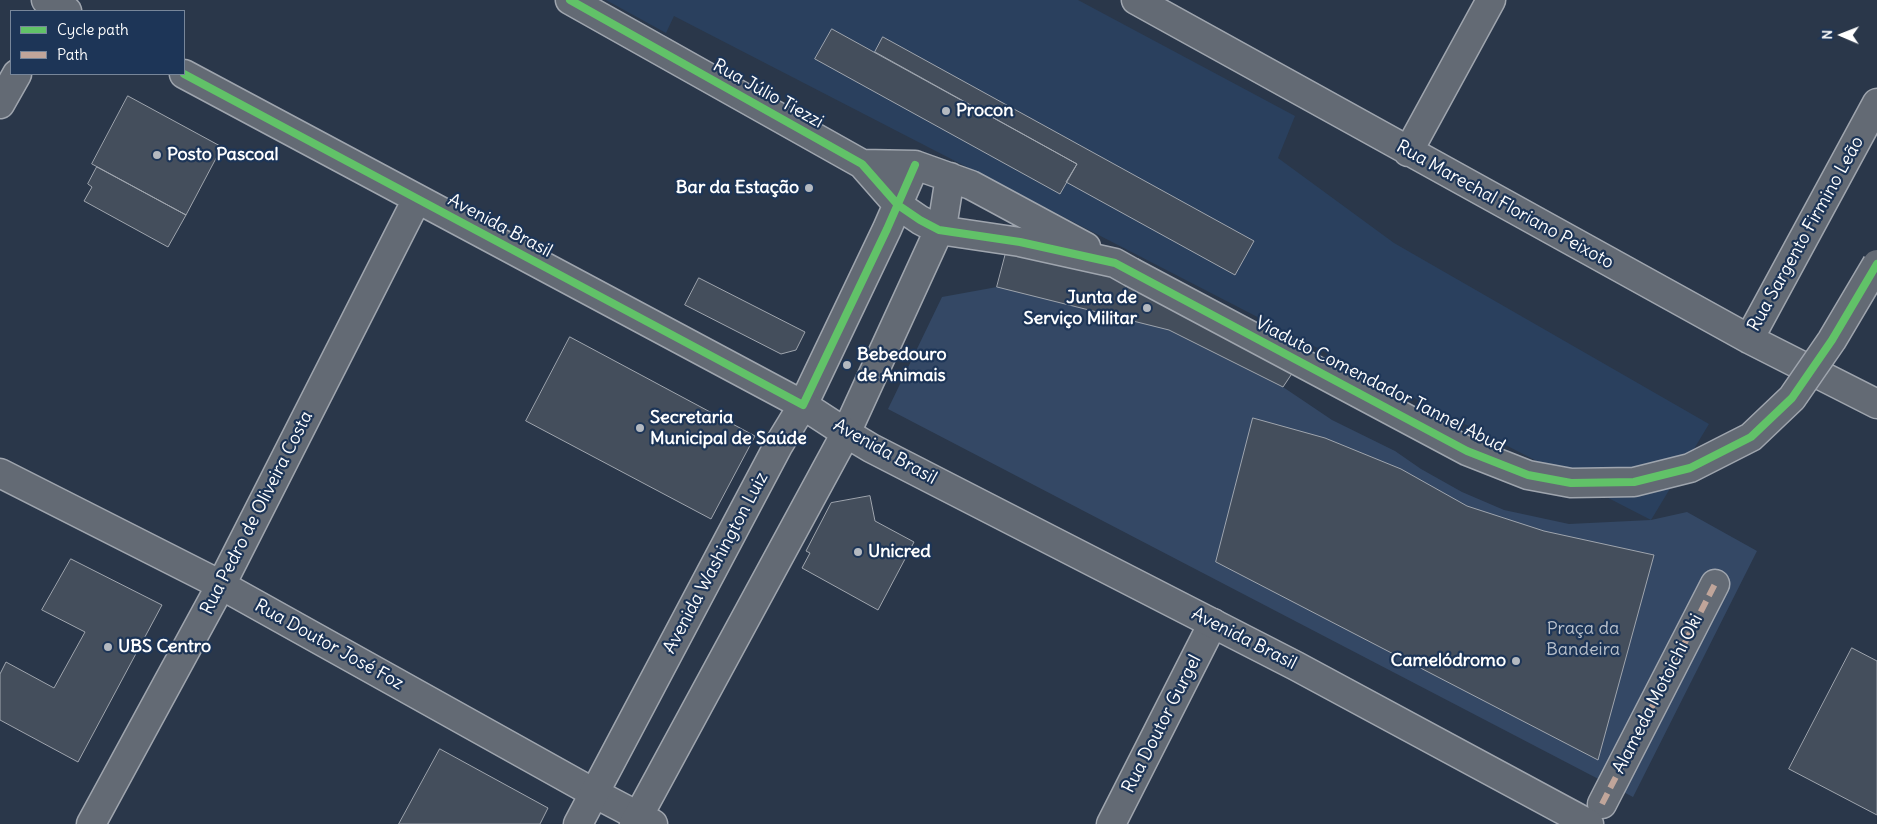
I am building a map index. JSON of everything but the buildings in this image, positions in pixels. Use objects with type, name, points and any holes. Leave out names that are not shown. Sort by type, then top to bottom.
[{"type":"street","name":"Rua Júlio Tiezzi","points":[[570,0],[862,164],[898,204],[920,220],[939,230]]},
{"type":"street","name":"Rua Marechal Floriano Peixoto","points":[[1136,0],[1408,152],[1749,338],[1877,404]]},
{"type":"street","points":[[1408,152],[1491,0]]},
{"type":"street","points":[[0,104],[16,75]]},
{"type":"street","name":"Avenida Brasil","points":[[185,75],[803,405],[846,433],[1296,666],[1596,814]]},
{"type":"street","name":"Rua Sargento Firmino Leão","points":[[1749,338],[1877,103]]},
{"type":"street","name":"Rua Júlio Tiezzi","points":[[862,164],[915,165],[971,185],[1123,267]]},
{"type":"street","name":"Avenida Washington Luiz","points":[[578,824],[778,446],[803,405],[915,165]]},
{"type":"street","points":[[642,821],[846,433],[939,230],[950,177]]},
{"type":"street","name":"Rua Pedro de Oliveira Costa","points":[[91,824],[221,585],[417,199]]},
{"type":"street","name":"Viaduto Comendador Tannel Abud","points":[[939,230],[1020,242],[1123,267],[1467,451],[1528,475],[1571,483],[1634,482],[1690,468],[1751,437],[1792,398],[1832,340],[1877,264]]},
{"type":"street","name":"Rua Doutor José Foz","points":[[0,473],[221,585],[642,821]]},
{"type":"street","name":"Alameda Motoichi Oki","points":[[1596,814],[1715,584]]},
{"type":"street","name":"Rua Doutor Gurgel","points":[[1111,824],[1213,623]]},
{"type":"shaded area","points":[[606,0],[1078,0],[1295,116],[1278,158],[1394,243],[1709,424],[1651,520],[674,16],[666,33]]},
{"type":"green space","name":"Praça da Bandeira","points":[[997,287],[1169,330],[1283,387],[1332,420],[1395,451],[1421,469],[1462,492],[1504,510],[1569,524],[1651,520],[1687,512],[1757,551],[1633,797],[888,409],[942,297]]},
{"type":"marked path","points":[[1602,804],[1715,584]]},
{"type":"cycle path","points":[[570,0],[862,164],[898,205],[939,230],[1020,242],[1115,263],[1467,451],[1528,475],[1571,483],[1634,482],[1690,468],[1751,437],[1792,398],[1832,340],[1877,264]]},
{"type":"cycle path","points":[[185,75],[803,405],[887,229],[915,165]]},
{"type":"place","name":"Procon","points":[[946,111]]},
{"type":"place","name":"Posto Pascoal","points":[[157,155]]},
{"type":"place","name":"Bar da Estação","points":[[809,188]]},
{"type":"place","name":"Junta de Serviço Militar","points":[[1147,308]]},
{"type":"place","name":"Bebedouro de Animais","points":[[847,365]]},
{"type":"place","name":"Secretaria Municipal de Saúde","points":[[640,428]]},
{"type":"place","name":"Unicred","points":[[858,552]]},
{"type":"place","name":"UBS Centro","points":[[108,647]]},
{"type":"place","name":"Camelódromo","points":[[1516,661]]}]
